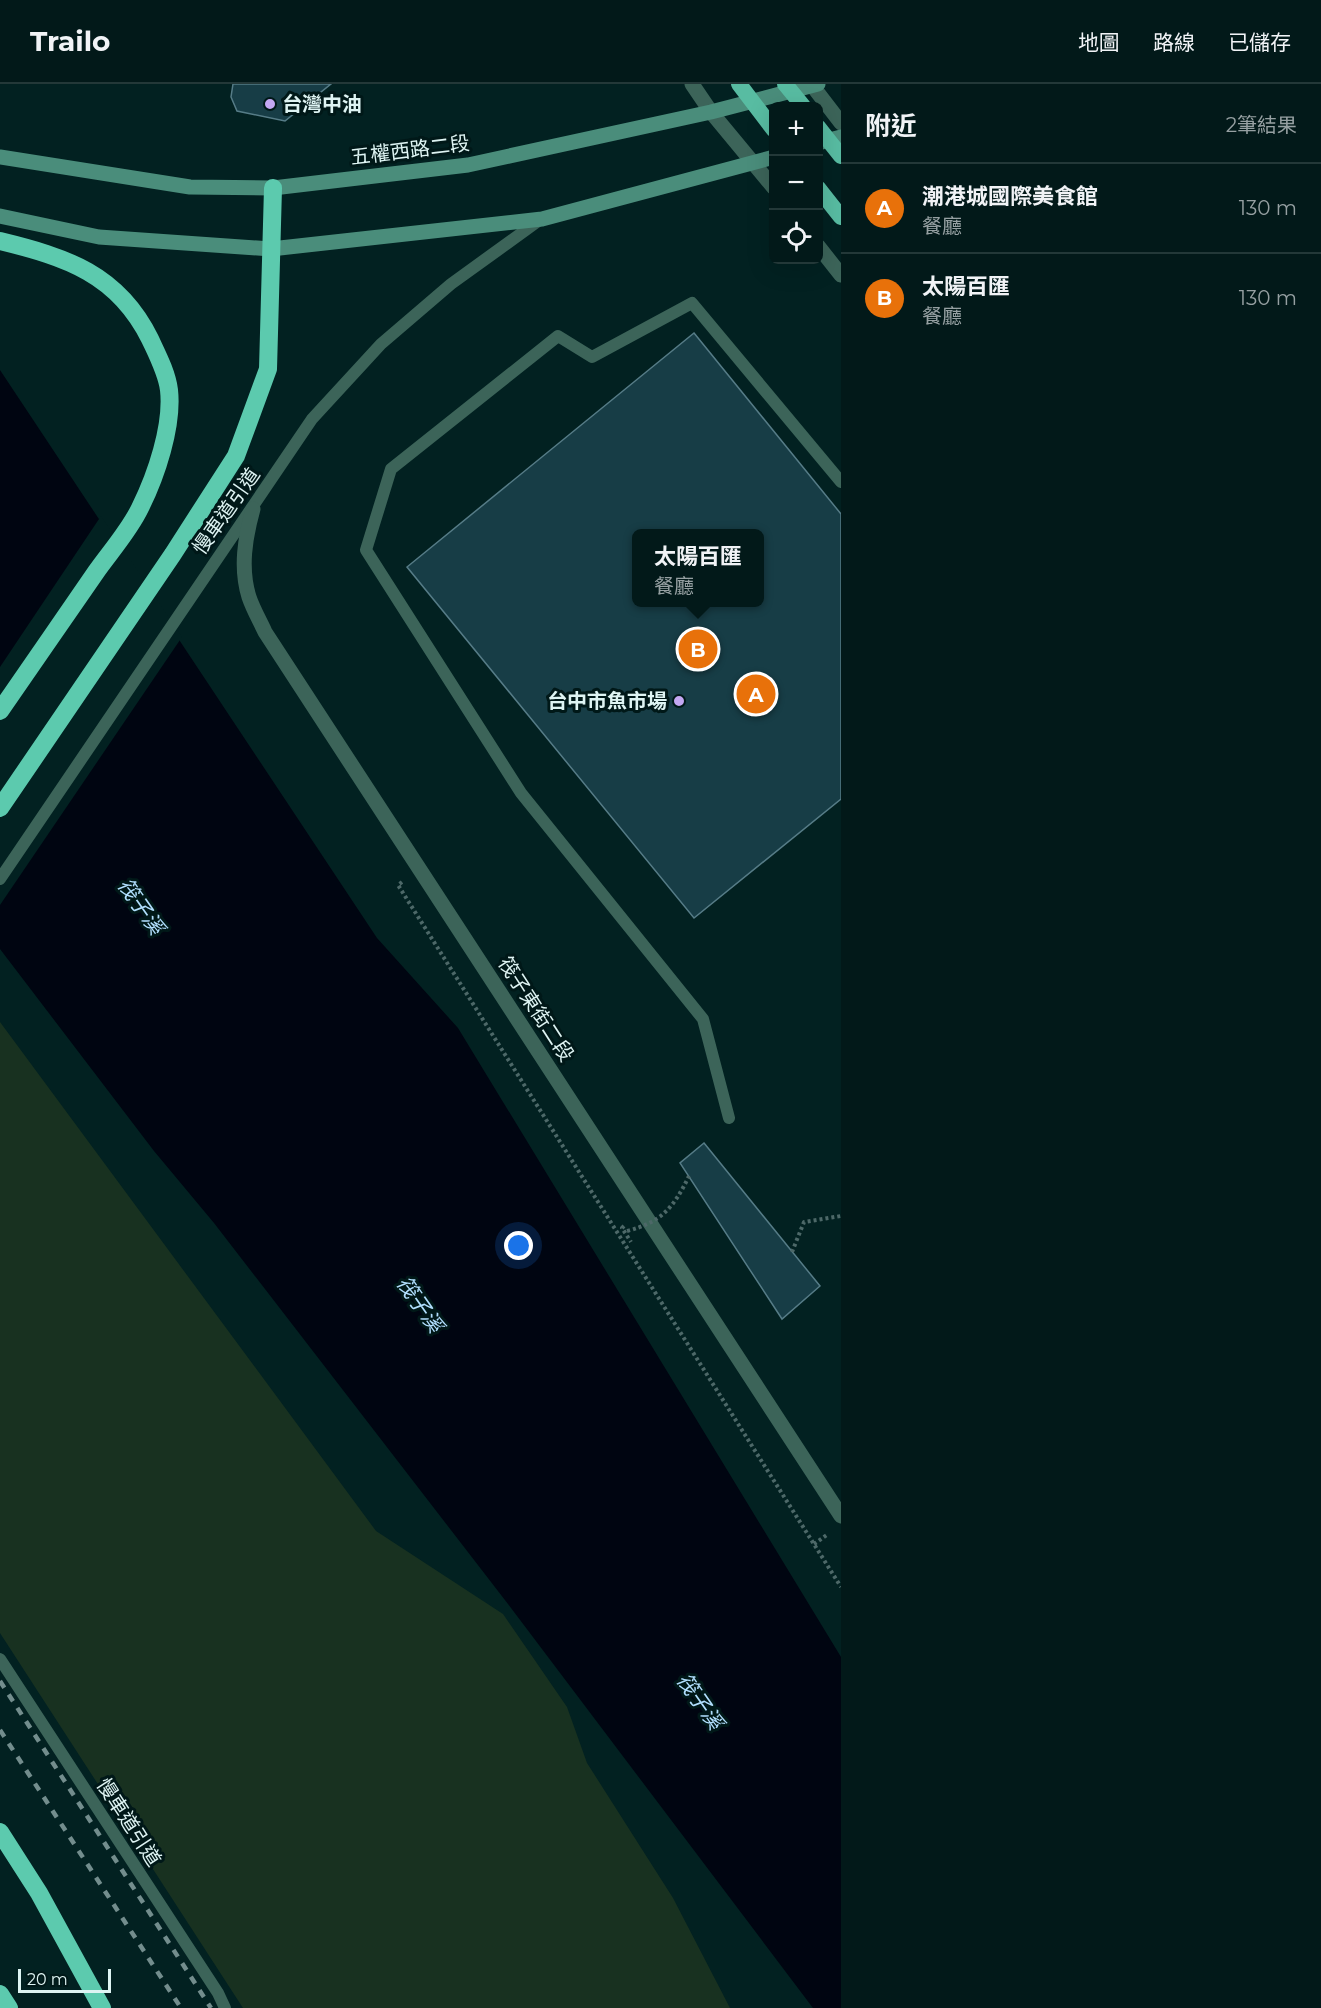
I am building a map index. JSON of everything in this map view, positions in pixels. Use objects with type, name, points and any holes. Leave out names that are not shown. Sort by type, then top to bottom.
[{"type":"highway","points":[[739,84],[769,124]]},
{"type":"highway","points":[[786,84],[800,102]]},
{"type":"highway","points":[[823,132],[841,156]]},
{"type":"highway","points":[[0,808],[190,528],[236,456],[268,369],[273,188]]},
{"type":"highway","points":[[823,193],[841,217]]},
{"type":"highway","points":[[0,241],[63,260],[99,277],[122,296],[141,319],[156,350],[169,389],[168,420],[160,458],[139,509],[0,711]]},
{"type":"highway","points":[[0,1832],[39,1893],[102,2008]]},
{"type":"highway","points":[[0,1994],[9,2008]]},
{"type":"main road","name":"五權西路二段","points":[[0,158],[190,187],[273,188],[468,165],[711,112],[814,85]]},
{"type":"main road","points":[[823,142],[841,137]]},
{"type":"main road","points":[[0,216],[99,237],[271,249],[542,219],[769,159]]},
{"type":"street","points":[[692,84],[711,112],[769,182]]},
{"type":"street","points":[[814,85],[841,123]]},
{"type":"street","points":[[823,251],[841,275]]},
{"type":"street","name":"筏子東街二段","points":[[253,509],[245,538],[244,565],[249,597],[265,632],[841,1516]]},
{"type":"lane","name":"慢車道引道","points":[[0,879],[312,419],[381,344],[451,284],[542,219]]},
{"type":"lane","points":[[729,1118],[703,1019],[521,793],[366,550],[391,469],[558,336],[592,357],[692,303],[841,482]]},
{"type":"lane","name":"慢車道引道","points":[[0,1659],[225,2008]]},
{"type":"path","points":[[419,869],[398,885],[841,1587]]},
{"type":"path","points":[[627,1231],[661,1216],[677,1201],[689,1176]]},
{"type":"path","points":[[792,1252],[804,1222],[841,1216]]},
{"type":"path","points":[[637,1263],[643,1259]]},
{"type":"green space","points":[[0,1022],[376,1531],[503,1614],[567,1707],[587,1763],[673,1898],[730,2008],[243,2008],[0,1633]]},
{"type":"water","name":"筏子溪","points":[[0,370],[377,938],[458,1028],[841,1657],[841,2008],[813,2008],[508,1604],[214,1223],[154,1151],[0,949]]},
{"type":"pier","points":[[101,516],[182,637],[0,905],[0,667]]},
{"type":"building","name":"台灣中油","points":[[233,84],[331,84],[285,121],[237,111],[231,97]]},
{"type":"building","name":"台中市魚市場","points":[[694,333],[841,514],[841,799],[694,918],[407,567]]},
{"type":"building","points":[[704,1143],[820,1286],[782,1319],[680,1163]]},
{"type":"railway","points":[[0,1681],[211,2008]]},
{"type":"railway","points":[[0,1730],[181,2008]]},
{"type":"place","name":"台灣中油","points":[[270,104]]},
{"type":"place","name":"太陽百匯","points":[[698,649]]},
{"type":"place","name":"潮港城國際美食館","points":[[756,694]]},
{"type":"place","name":"台中市魚市場","points":[[679,701]]}]
